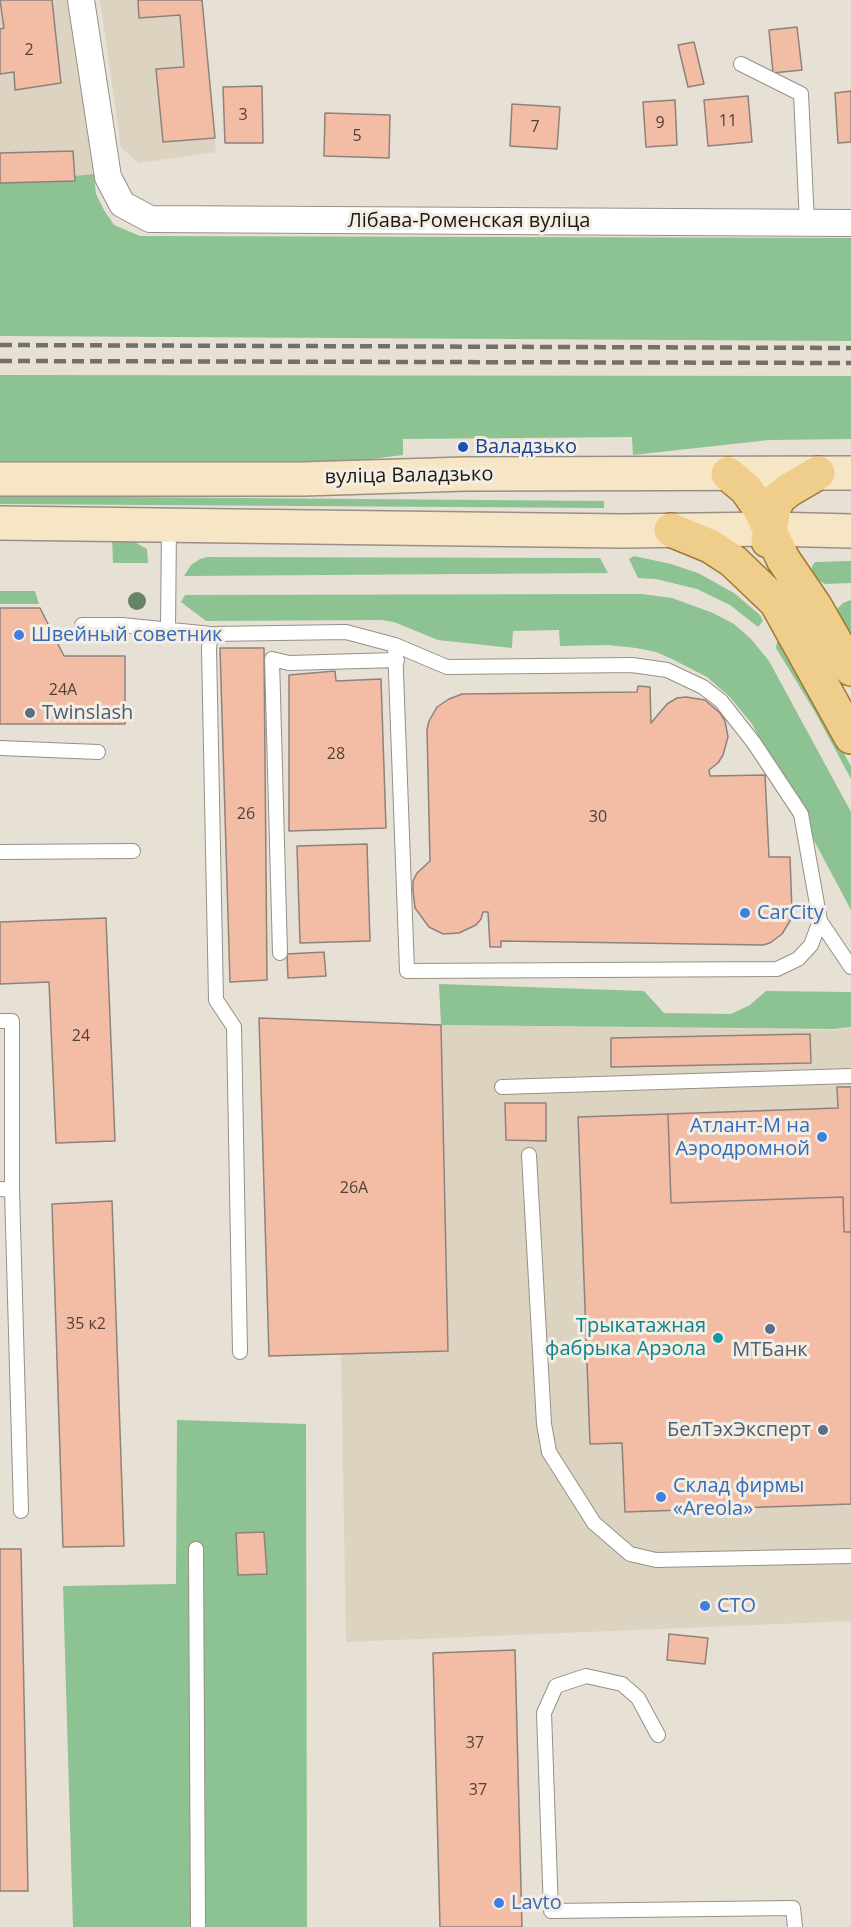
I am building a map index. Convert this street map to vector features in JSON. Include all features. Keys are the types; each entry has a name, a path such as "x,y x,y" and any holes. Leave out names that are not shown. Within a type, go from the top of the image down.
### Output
{"main road":[{"path":"818,473 801,481 779,498 774,508 767,547 768,571 776,602 851,737"},
{"name":"вуліца Валадзько","path":"0,479 303,479 465,474 851,473"},
{"path":"728,474 746,489 760,509 783,559 815,606 851,669"},
{"path":"0,523 851,531"},
{"path":"670,530 710,546 733,561 776,602"}],"street":[{"name":"Лібава-Роменская вуліца","path":"81,0 108,177 122,204 150,219 851,223"}],"lane":[{"path":"741,64 801,94 807,223"},
{"path":"168,630 169,526"},
{"path":"82,625 122,625 211,634 346,632 395,645 447,667 632,665 667,670 703,687 721,701 754,743 801,814 820,921 851,967"},
{"path":"211,634 209,648 216,1000 234,1027 240,1352"},
{"path":"395,645 406,971 777,969 798,959 811,945 820,921"},
{"path":"280,953 272,659 290,663 397,660"},
{"path":"0,748 98,752"},
{"path":"0,852 133,851"},
{"path":"0,1021 12,1021 6,1190 21,1511"},
{"path":"502,1087 851,1076"},
{"path":"529,1155 544,1424 549,1452 594,1523 630,1554 656,1560 851,1556"},
{"path":"196,1549 198,1927"},
{"path":"658,1735 638,1698 622,1684 586,1676 556,1686 544,1713 551,1911 793,1908 795,1927"}],"shaded area":[{"path":"0,0 70,0 94,174 74,176 75,181 0,183"},
{"path":"100,0 202,0 216,152 139,163 121,148"},
{"path":"259,1018 441,1025 834,1030 851,1028 851,1621 346,1642 341,1354 269,1356"}],"green space":[{"path":"94,174 96,194 114,225 140,236 851,238 851,341 0,336 0,183 74,181 74,176"},
{"path":"0,375 851,376 851,439 769,440 633,455 632,437 403,439 403,455 317,466 0,464"},
{"path":"0,496 604,501 604,508 0,504"},
{"path":"124,536 147,549 148,563 113,563 112,537"},
{"path":"634,556 698,573 734,593 760,615 763,621 758,627 730,605 697,589 656,579 638,578 629,559"},
{"path":"207,557 600,558 608,573 184,576 191,565"},
{"path":"851,561 851,583 825,584 818,580 812,571 815,562"},
{"path":"0,591 35,591 39,604 0,604"},
{"path":"642,594 672,598 713,613 734,624 751,639 769,661 851,812 851,910 752,724 730,697 707,677 672,659 656,652 636,648 608,645 560,646 559,630 513,631 512,648 438,640 394,622 381,620 206,621 181,602 185,595"},
{"path":"851,600 851,638 835,611 843,603"},
{"path":"778,637 851,766 851,779 815,712 776,648"},
{"path":"439,984 644,991 664,1013 731,1014 750,1005 766,991 851,992 851,1027 834,1029 441,1025"},
{"path":"177,1420 306,1424 307,1927 73,1927 63,1586 176,1584"}],"building":[{"path":"0,0 52,0 61,83 15,90 14,72 0,74 0,29 4,28"},
{"path":"138,0 202,0 215,138 163,142 156,69 184,67 180,15 139,18"},
{"path":"797,27 802,70 773,73 769,30"},
{"path":"694,42 704,84 688,87 678,45"},
{"path":"262,86 263,143 225,143 223,87"},
{"path":"851,91 851,142 838,143 835,93"},
{"path":"748,96 752,142 708,146 704,100"},
{"path":"675,100 677,145 646,147 643,102"},
{"path":"512,104 560,107 557,149 510,146"},
{"path":"325,113 390,115 389,158 324,156"},
{"path":"73,151 75,181 0,183 0,153"},
{"path":"0,608 40,608 64,656 125,656 125,724 0,724"},
{"path":"220,648 264,648 267,980 230,982"},
{"path":"335,671 336,681 381,679 386,828 289,831 289,675"},
{"path":"638,686 650,687 651,723 667,704 677,698 705,700 720,713 725,721 728,737 723,755 718,763 709,770 710,776 765,775 769,857 790,857 792,912 790,921 782,934 763,945 501,941 501,947 490,947 488,912 483,912 476,925 459,933 443,934 429,927 415,908 413,881 417,873 430,861 427,730 437,707 462,694 637,692"},
{"path":"367,844 370,941 300,943 297,846"},
{"path":"106,918 115,1141 56,1143 49,982 0,984 0,922"},
{"path":"324,952 326,976 288,978 287,954"},
{"path":"259,1018 441,1025 448,1351 269,1356"},
{"path":"810,1034 811,1063 611,1067 611,1038"},
{"path":"837,1087 851,1087 851,1232 844,1232 843,1197 671,1203 668,1114 838,1108"},
{"path":"505,1103 546,1103 546,1141 506,1140"},
{"name":"Трыкатажная фабрыка Арэола","path":"668,1114 671,1203 843,1197 844,1232 851,1232 851,1504 625,1512 622,1443 590,1444 578,1117"},
{"path":"112,1201 124,1546 63,1547 52,1204"},
{"path":"264,1532 267,1574 238,1575 236,1533"},
{"path":"0,1549 21,1549 28,1891 0,1891"},
{"path":"669,1634 708,1638 705,1664 667,1660"},
{"path":"515,1650 522,1927 440,1927 433,1653"}],"railway":[{"path":"0,345 851,348"},
{"path":"0,361 851,363"}],"place":[{"name":"Валадзько","path":"463,447"},
{"name":"Швейный советник","path":"19,635"},
{"name":"Twinslash","path":"30,713"},
{"name":"CarCity","path":"745,913"},
{"name":"Атлант-М на Аэродромной","path":"822,1137"},
{"name":"МТБанк","path":"770,1329"},
{"name":"Трыкатажная фабрыка Арэола","path":"718,1338"},
{"name":"БелТэхЭксперт","path":"823,1430"},
{"name":"Склад фирмы «Areola»","path":"661,1497"},
{"name":"СТО","path":"705,1606"},
{"name":"Lavto","path":"499,1903"}]}
